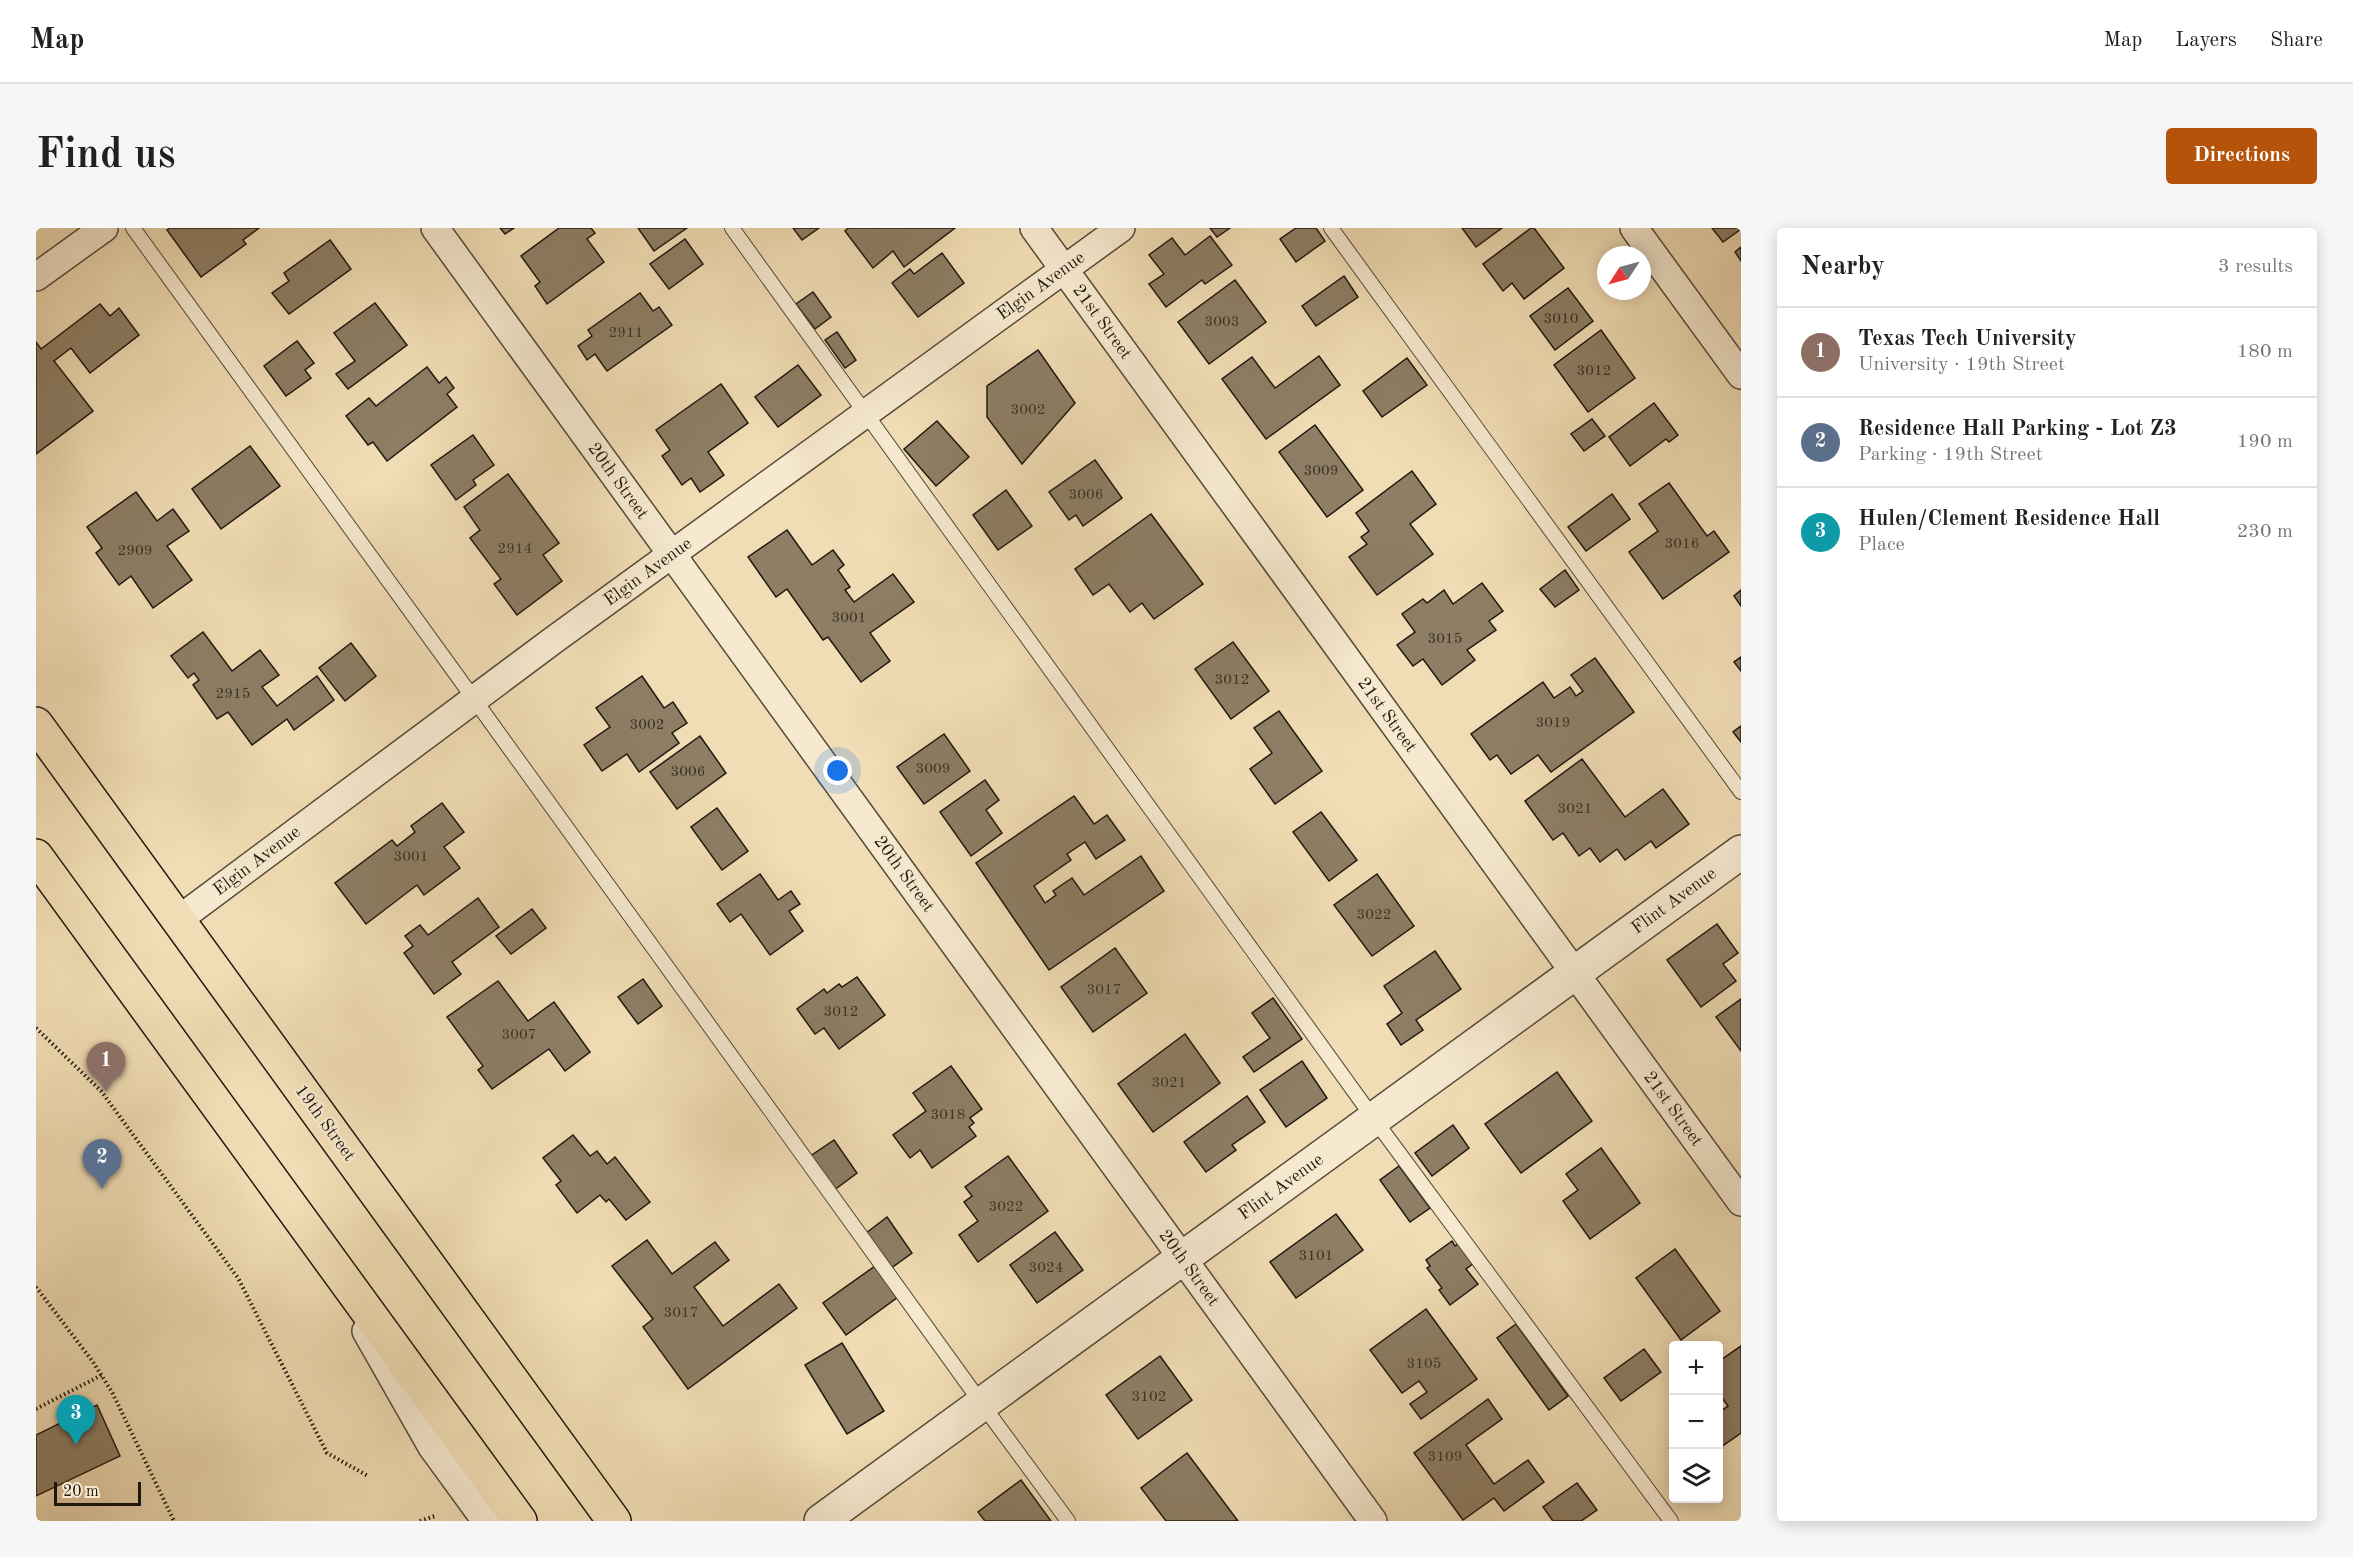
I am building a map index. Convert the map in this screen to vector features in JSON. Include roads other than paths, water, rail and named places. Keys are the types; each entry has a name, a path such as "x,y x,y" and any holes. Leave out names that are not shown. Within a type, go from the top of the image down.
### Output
{"main road":[{"name":"19th Street","path":"36,724 614,1521"},
{"path":"36,856 520,1521"}],"street":[{"path":"36,277 105,228"},
{"name":"20th Street","path":"435,228 1373,1521"},
{"name":"21st Street","path":"1034,228 1741,1202"},
{"name":"Elgin Avenue","path":"178,920 474,699 1120,228"},
{"path":"1634,228 1741,375"},
{"name":"Flint Avenue","path":"821,1521 1741,852"},
{"path":"305,1226 432,1447 486,1521"}],"lane":[{"path":"133,228 1068,1521"},
{"path":"732,228 1374,1119 1671,1521"},
{"path":"1331,228 1741,792"}],"place":[{"name":"Texas Tech University","path":"106,1092"},
{"name":"Residence Hall Parking - Lot Z3","path":"102,1189"},
{"name":"Hulen/Clement Residence Hall","path":"76,1445"}]}
